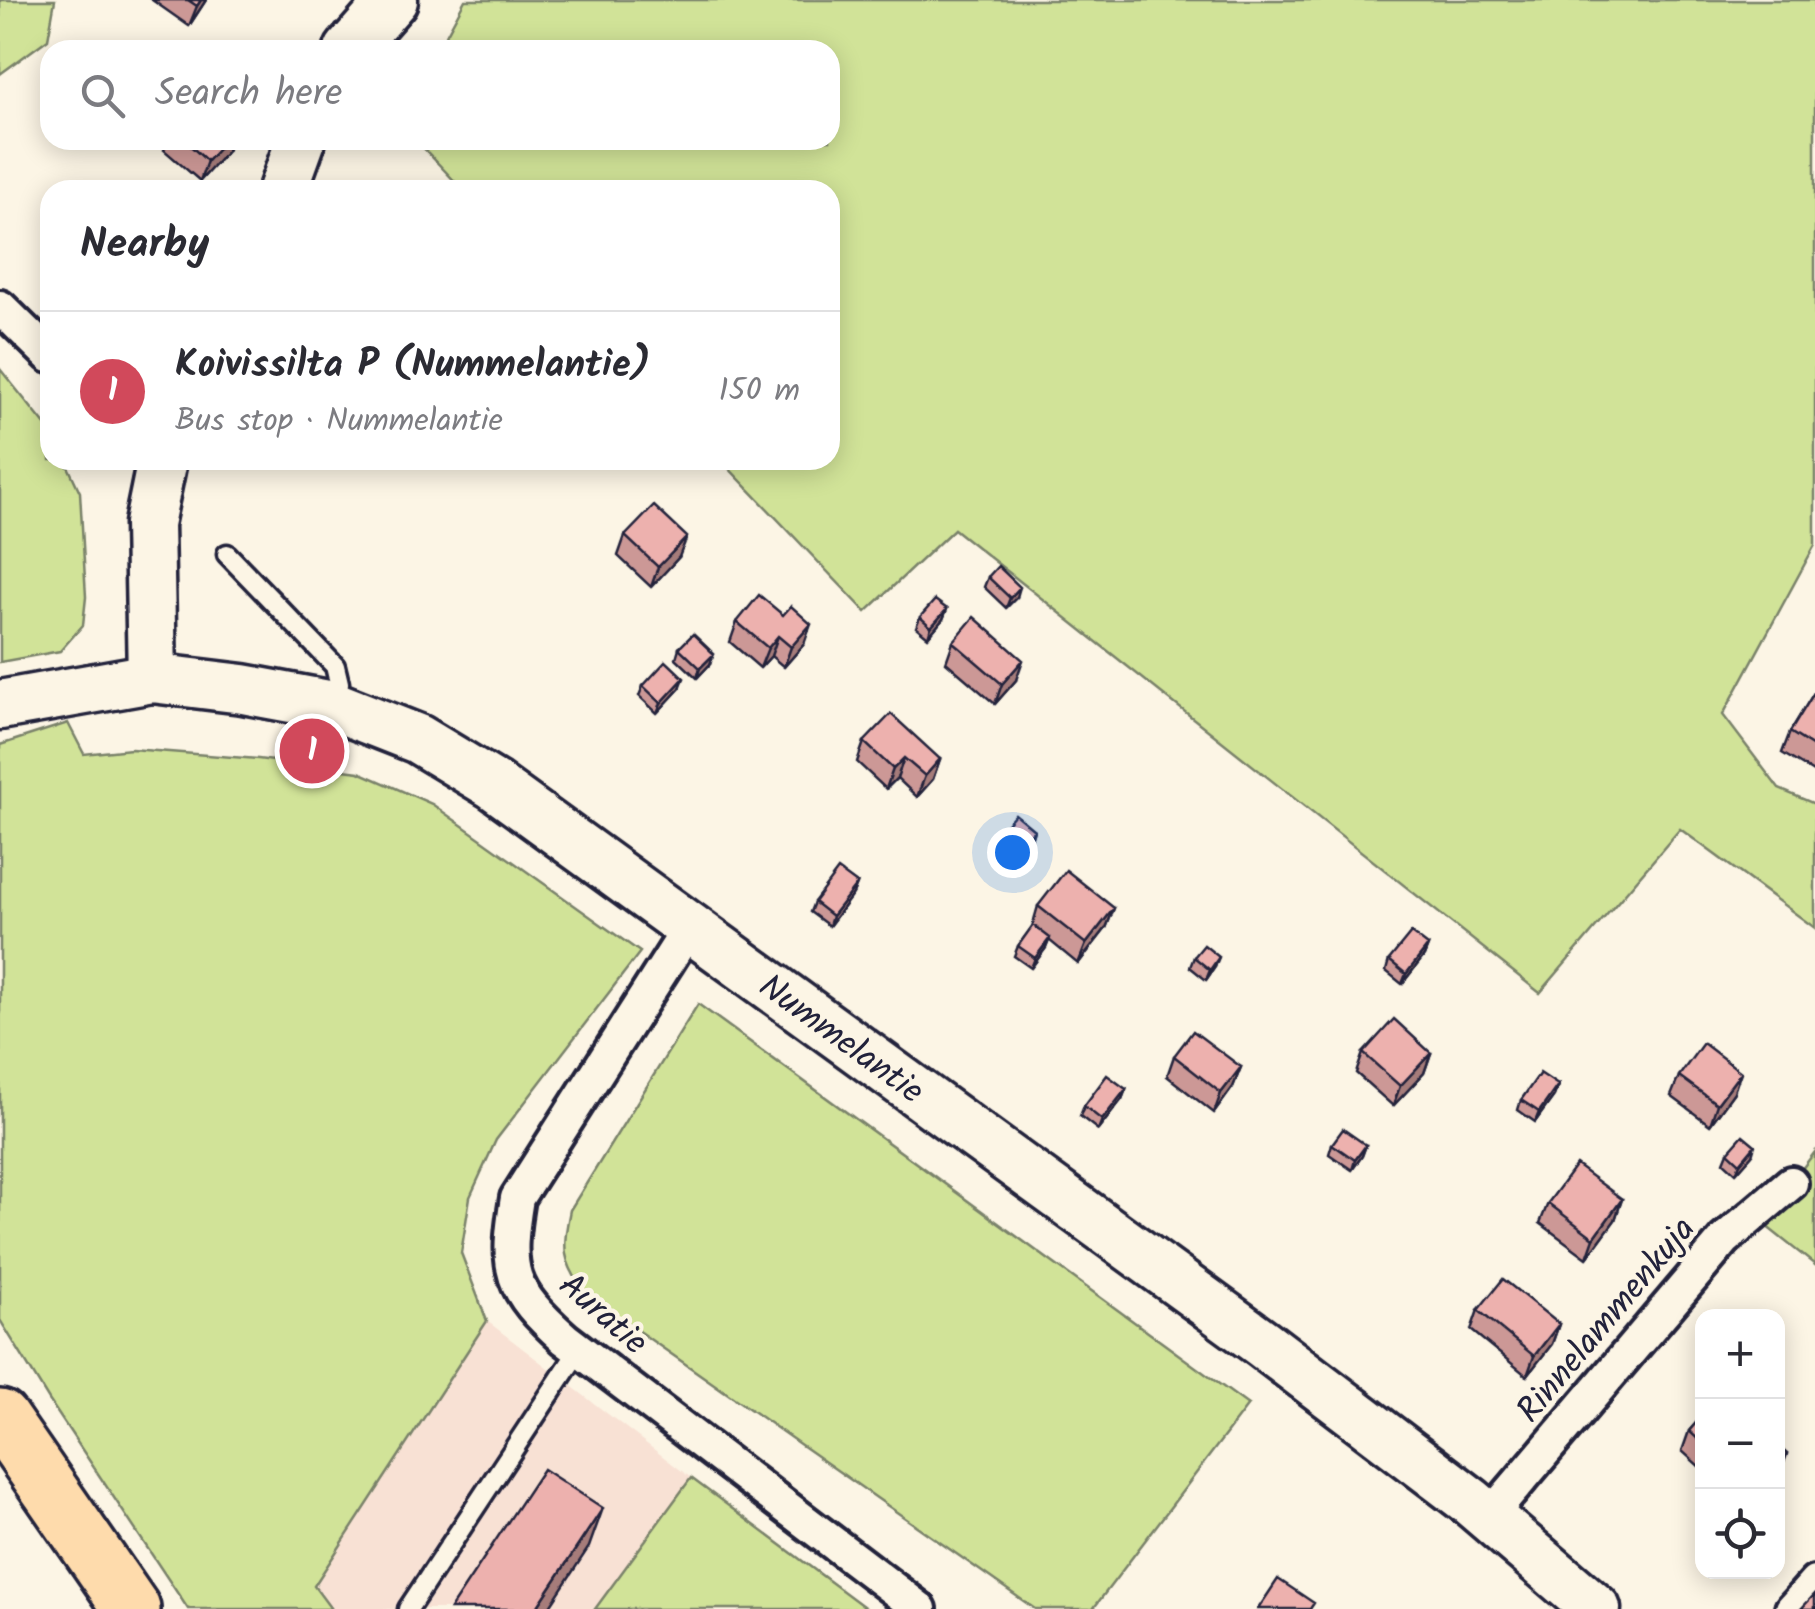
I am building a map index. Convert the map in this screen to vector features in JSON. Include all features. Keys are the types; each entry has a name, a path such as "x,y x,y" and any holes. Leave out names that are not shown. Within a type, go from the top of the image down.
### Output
{"highway":[{"path":"0,1418 132,1609"}],"street":[{"path":"358,40 393,0"},
{"path":"287,180 297,150"},
{"path":"0,307 40,346"},
{"path":"152,678 149,524 160,470"},
{"name":"Nummelantie","path":"0,706 152,678 334,706 418,739 494,785 1262,1343 1489,1517 1596,1609"},
{"name":"Auratie","path":"689,928 517,1198 509,1247 518,1286 532,1310 579,1350 920,1609"},
{"name":"Rinnelammenkuja","path":"1489,1517 1724,1239 1791,1183"},
{"path":"1792,1609 1815,1583"}],"lane":[{"path":"227,554 335,666 339,684 334,706"},
{"path":"408,1609 579,1350"}],"shaded area":[{"path":"487,1321 691,1478 595,1609 331,1609 314,1587"}],"green space":[{"path":"0,0 55,0 48,39 40,40 40,45 0,74"},
{"path":"465,0 1815,0 1815,545 1723,715 1779,789 1815,804 1815,928 1680,829 1540,993 954,529 866,612 731,470 840,470 840,180 454,180 425,150 840,150 840,40 443,40"},
{"path":"0,369 40,419 40,470 70,470 80,492 86,597 83,625 60,651 0,662"},
{"path":"68,723 84,754 131,749 359,772 432,804 640,952 496,1140 470,1197 461,1253 487,1321 314,1586 331,1609 188,1609 0,1320 0,745"},
{"path":"698,1004 1248,1405 1093,1609 1035,1609 587,1295 579,1283 566,1255 570,1210"},
{"path":"1815,1152 1815,1265 1761,1222"},
{"path":"691,1478 867,1609 595,1609"}],"building":[{"path":"195,150 217,150 207,161"},
{"path":"654,506 687,537 658,567 625,536"},
{"path":"998,566 1020,587 1010,598 988,577"},
{"path":"759,595 783,615 791,606 811,624 791,647 778,636 768,648 737,622"},
{"path":"935,600 947,609 931,627 920,617"},
{"path":"974,617 1023,660 1002,684 953,642"},
{"path":"693,634 714,654 700,668 679,648"},
{"path":"666,661 684,678 661,703 643,686"},
{"path":"1815,691 1815,748 1790,732"},
{"path":"891,714 940,759 925,776 904,758 893,769 864,742"},
{"path":"1015,814 1034,830 1013,855 993,839"},
{"path":"838,870 857,884 832,916 814,902"},
{"path":"1066,870 1114,908 1086,944 1038,906"},
{"path":"1033,925 1050,938 1035,958 1018,946"},
{"path":"1411,933 1428,946 1406,974 1389,960"},
{"path":"1204,945 1219,957 1210,970 1194,957"},
{"path":"1394,1019 1431,1053 1400,1086 1363,1053"},
{"path":"1193,1031 1241,1067 1221,1093 1174,1056"},
{"path":"1703,1043 1741,1072 1717,1104 1679,1076"},
{"path":"1540,1073 1558,1085 1539,1112 1521,1100"},
{"path":"1107,1075 1126,1089 1102,1120 1084,1106"},
{"path":"1343,1129 1366,1145 1355,1160 1332,1144"},
{"path":"1743,1135 1755,1145 1740,1163 1728,1152"},
{"path":"1576,1165 1622,1199 1594,1238 1548,1203"},
{"path":"1503,1279 1559,1324 1534,1356 1478,1310"},
{"path":"543,1469 603,1508 536,1609 450,1609"},
{"path":"1278,1579 1314,1603 1310,1609 1258,1609"},
{"path":"1815,1594 1815,1609 1801,1609"}],"place":[{"name":"Koivissilta P (Nummelantie)","path":"312,751"}]}
